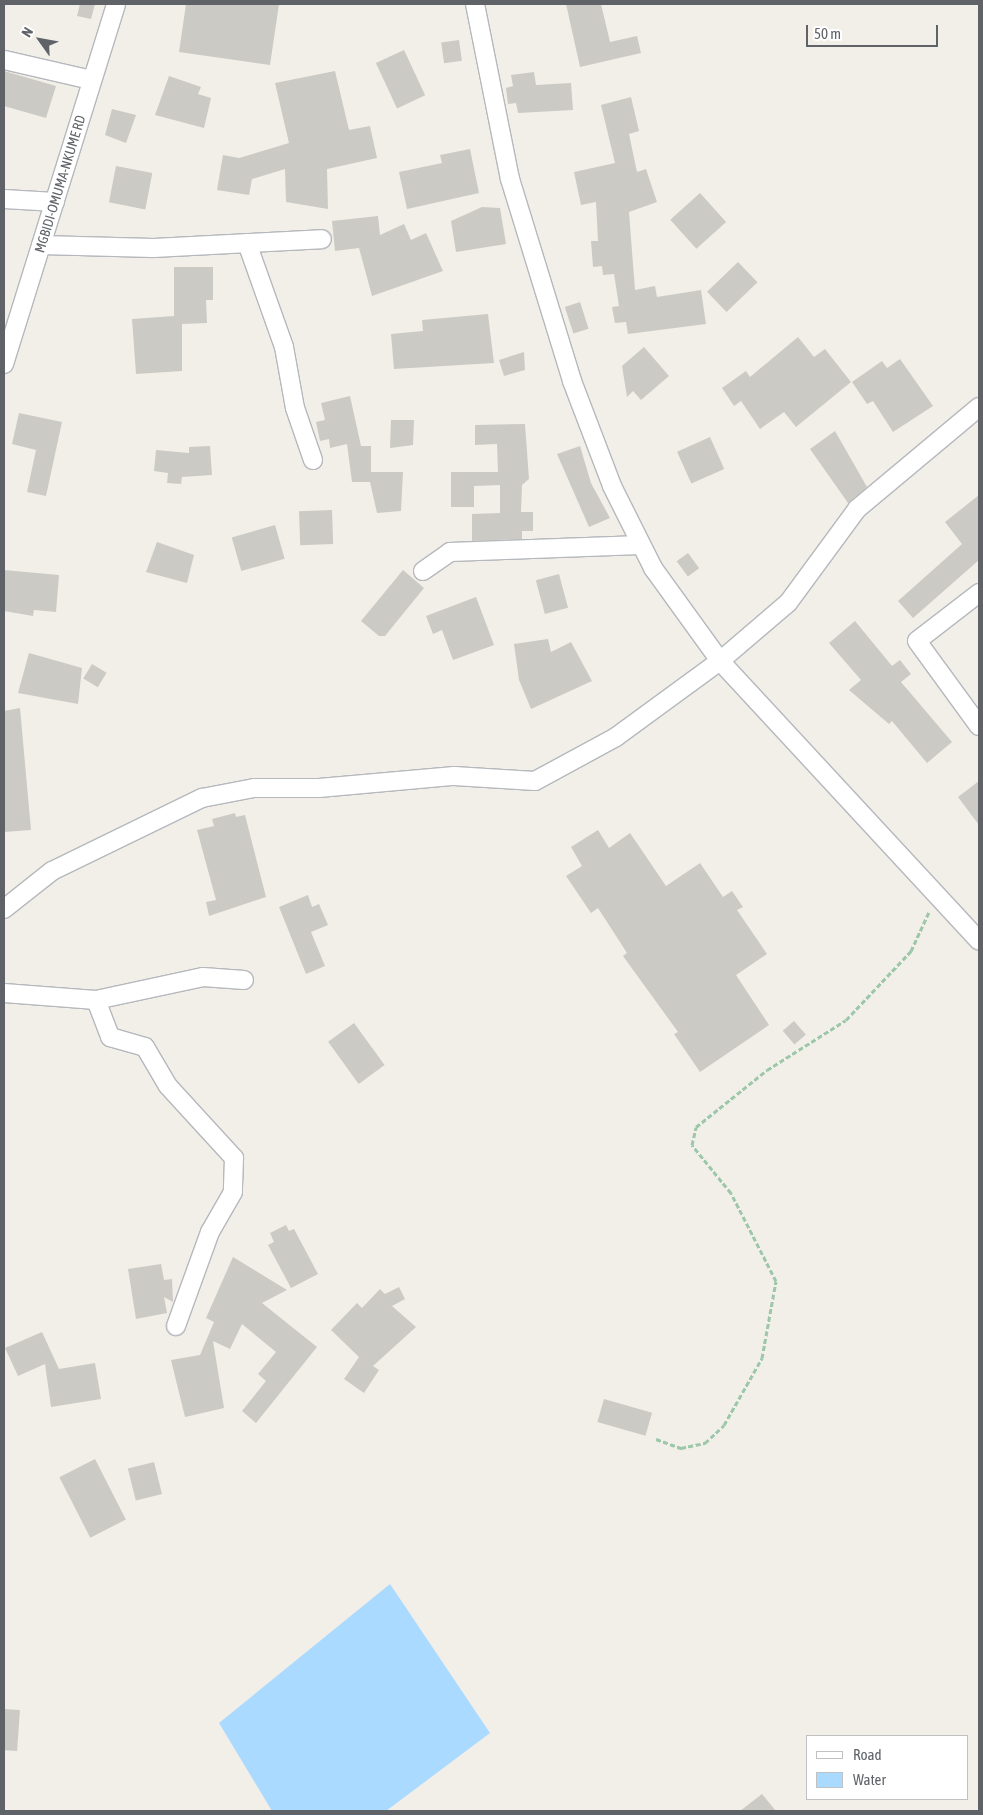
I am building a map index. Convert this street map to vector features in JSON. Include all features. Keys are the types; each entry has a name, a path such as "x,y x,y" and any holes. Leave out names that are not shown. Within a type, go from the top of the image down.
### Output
{"street":[{"name":"MGBIDI-OMUMA-NKUME RD","path":"4,364 116,4"},
{"path":"475,4 510,179 572,381 641,545 683,613 720,661 979,941"},
{"path":"4,60 91,80"},
{"path":"4,199 55,202"},
{"path":"41,245 153,248 322,238"},
{"path":"247,243 278,329 295,408 313,460"},
{"path":"4,910 52,871 202,798 254,788 319,788 454,776 534,781 616,737 720,661 788,604 857,509 979,407"},
{"path":"423,571 450,552 641,545"},
{"path":"979,593 917,641 979,726"},
{"path":"4,993 96,1000 202,977 244,980"},
{"path":"96,1000 110,1037 145,1047 168,1086 234,1158 233,1192 210,1232 176,1326"}],"path":[{"path":"656,1438 681,1448 705,1443 724,1425 762,1358 776,1281 731,1194 692,1145 696,1127 767,1070 846,1020 911,951 937,896"}],"water":[{"path":"390,1584 490,1733 386,1811 272,1811 219,1723"}],"building":[{"path":"80,4 95,4 91,19 77,16"},
{"path":"186,4 279,4 270,65 179,52"},
{"path":"566,4 601,4 610,42 637,36 641,53 580,67"},
{"path":"459,40 462,61 444,63 441,43"},
{"path":"404,50 425,95 397,108 376,63"},
{"path":"4,71 56,86 46,118 4,106"},
{"path":"335,71 349,130 370,126 377,158 327,169 328,209 286,202 285,169 252,179 249,195 217,190 223,155 239,158 289,143 275,83"},
{"path":"534,72 536,85 571,83 573,110 518,113 516,103 508,104 506,88 513,86 511,75"},
{"path":"169,76 201,87 198,94 211,98 204,128 155,115"},
{"path":"631,97 639,131 629,134 637,172 646,169 657,202 629,212 635,290 655,286 657,297 701,290 706,324 628,334 626,322 615,323 612,307 619,306 614,274 603,275 602,266 593,267 591,241 598,241 596,202 581,205 574,172 615,163 601,105"},
{"path":"112,109 136,115 126,143 105,135"},
{"path":"470,149 479,193 407,209 399,172 442,163 440,155"},
{"path":"116,166 152,173 145,209 109,202"},
{"path":"700,193 726,222 696,249 670,220"},
{"path":"482,207 500,208 506,244 456,252 451,221"},
{"path":"378,216 380,235 404,224 411,240 426,233 443,271 372,296 359,248 335,251 332,221"},
{"path":"738,262 757,282 727,312 707,292"},
{"path":"174,267 213,267 213,300 206,300 207,323 182,324 182,371 136,374 132,319 174,316"},
{"path":"580,302 589,329 573,334 565,307"},
{"path":"488,314 494,363 394,369 391,334 423,331 422,320"},
{"path":"798,337 814,357 825,349 851,382 796,427 784,412 760,429 741,401 734,406 722,388 746,371 750,377"},
{"path":"644,347 669,376 641,400 633,391 627,397 622,366"},
{"path":"524,352 525,370 504,376 499,360"},
{"path":"900,359 933,406 893,432 873,401 867,404 852,382 882,361 887,368"},
{"path":"350,396 361,446 371,446 371,472 403,472 401,511 377,513 370,482 352,482 347,444 330,448 329,439 320,441 316,422 325,420 321,403"},
{"path":"19,413 62,422 46,496 27,492 36,450 12,444"},
{"path":"391,420 414,420 413,445 390,448"},
{"path":"525,424 529,479 522,485 521,512 533,512 533,531 522,531 522,539 472,541 472,514 500,513 500,485 474,486 474,507 451,507 451,472 498,472 497,444 475,445 475,425"},
{"path":"835,431 867,487 848,503 810,449"},
{"path":"710,437 724,469 691,484 677,452"},
{"path":"210,446 212,475 182,477 181,484 167,483 168,473 154,471 156,450 189,453 189,447"},
{"path":"580,446 591,483 610,518 589,527 557,454"},
{"path":"979,495 979,560 913,618 898,601 962,544 945,522"},
{"path":"332,510 333,544 300,545 299,511"},
{"path":"275,525 285,559 241,571 232,537"},
{"path":"157,542 194,555 187,583 146,572"},
{"path":"688,553 699,568 688,577 677,561"},
{"path":"4,570 59,575 56,612 34,610 33,616 4,611"},
{"path":"403,570 424,588 385,636 379,636 361,621"},
{"path":"559,574 568,608 545,614 536,580"},
{"path":"476,597 494,645 453,660 442,630 433,634 426,616"},
{"path":"855,621 892,666 900,660 911,674 901,682 952,742 927,763 892,721 889,724 849,690 861,680 829,643"},
{"path":"548,639 551,652 571,642 592,681 531,709 519,680 514,644"},
{"path":"29,653 82,668 78,704 18,693"},
{"path":"92,664 107,673 98,687 83,679"},
{"path":"20,708 31,830 4,832 4,711"},
{"path":"979,781 979,825 958,797"},
{"path":"235,813 236,817 245,815 266,897 209,916 206,902 216,900 197,830 214,826 212,819"},
{"path":"598,830 609,848 630,833 666,886 700,863 723,897 732,891 743,907 737,910 767,954 736,975 769,1025 700,1072 674,1034 678,1032 623,956 627,953 598,908 591,913 566,876 582,866 571,847"},
{"path":"308,895 312,907 319,904 328,925 311,932 325,966 306,974 279,907"},
{"path":"794,1021 806,1035 794,1044 783,1031"},
{"path":"354,1023 385,1065 359,1084 328,1042"},
{"path":"286,1225 289,1231 294,1229 318,1274 291,1288 268,1245 274,1242 270,1233"},
{"path":"233,1257 287,1290 262,1303 317,1347 256,1423 242,1411 266,1381 258,1374 276,1352 242,1324 230,1349 213,1341 224,1408 185,1417 171,1360 200,1355 214,1322 206,1318"},
{"path":"161,1264 164,1280 172,1279 173,1302 164,1297 167,1313 136,1319 128,1269"},
{"path":"399,1287 405,1299 392,1306 416,1327 373,1366 379,1370 364,1393 344,1379 359,1357 331,1330 357,1303 362,1308 380,1289 385,1294"},
{"path":"42,1332 59,1369 95,1363 101,1399 51,1407 45,1364 18,1376 5,1348"},
{"path":"604,1399 652,1413 645,1436 597,1422"},
{"path":"95,1459 126,1520 90,1538 59,1477"},
{"path":"154,1462 162,1494 136,1501 128,1469"},
{"path":"4,1709 20,1710 17,1751 4,1750"},
{"path":"762,1794 776,1811 740,1811"}]}
